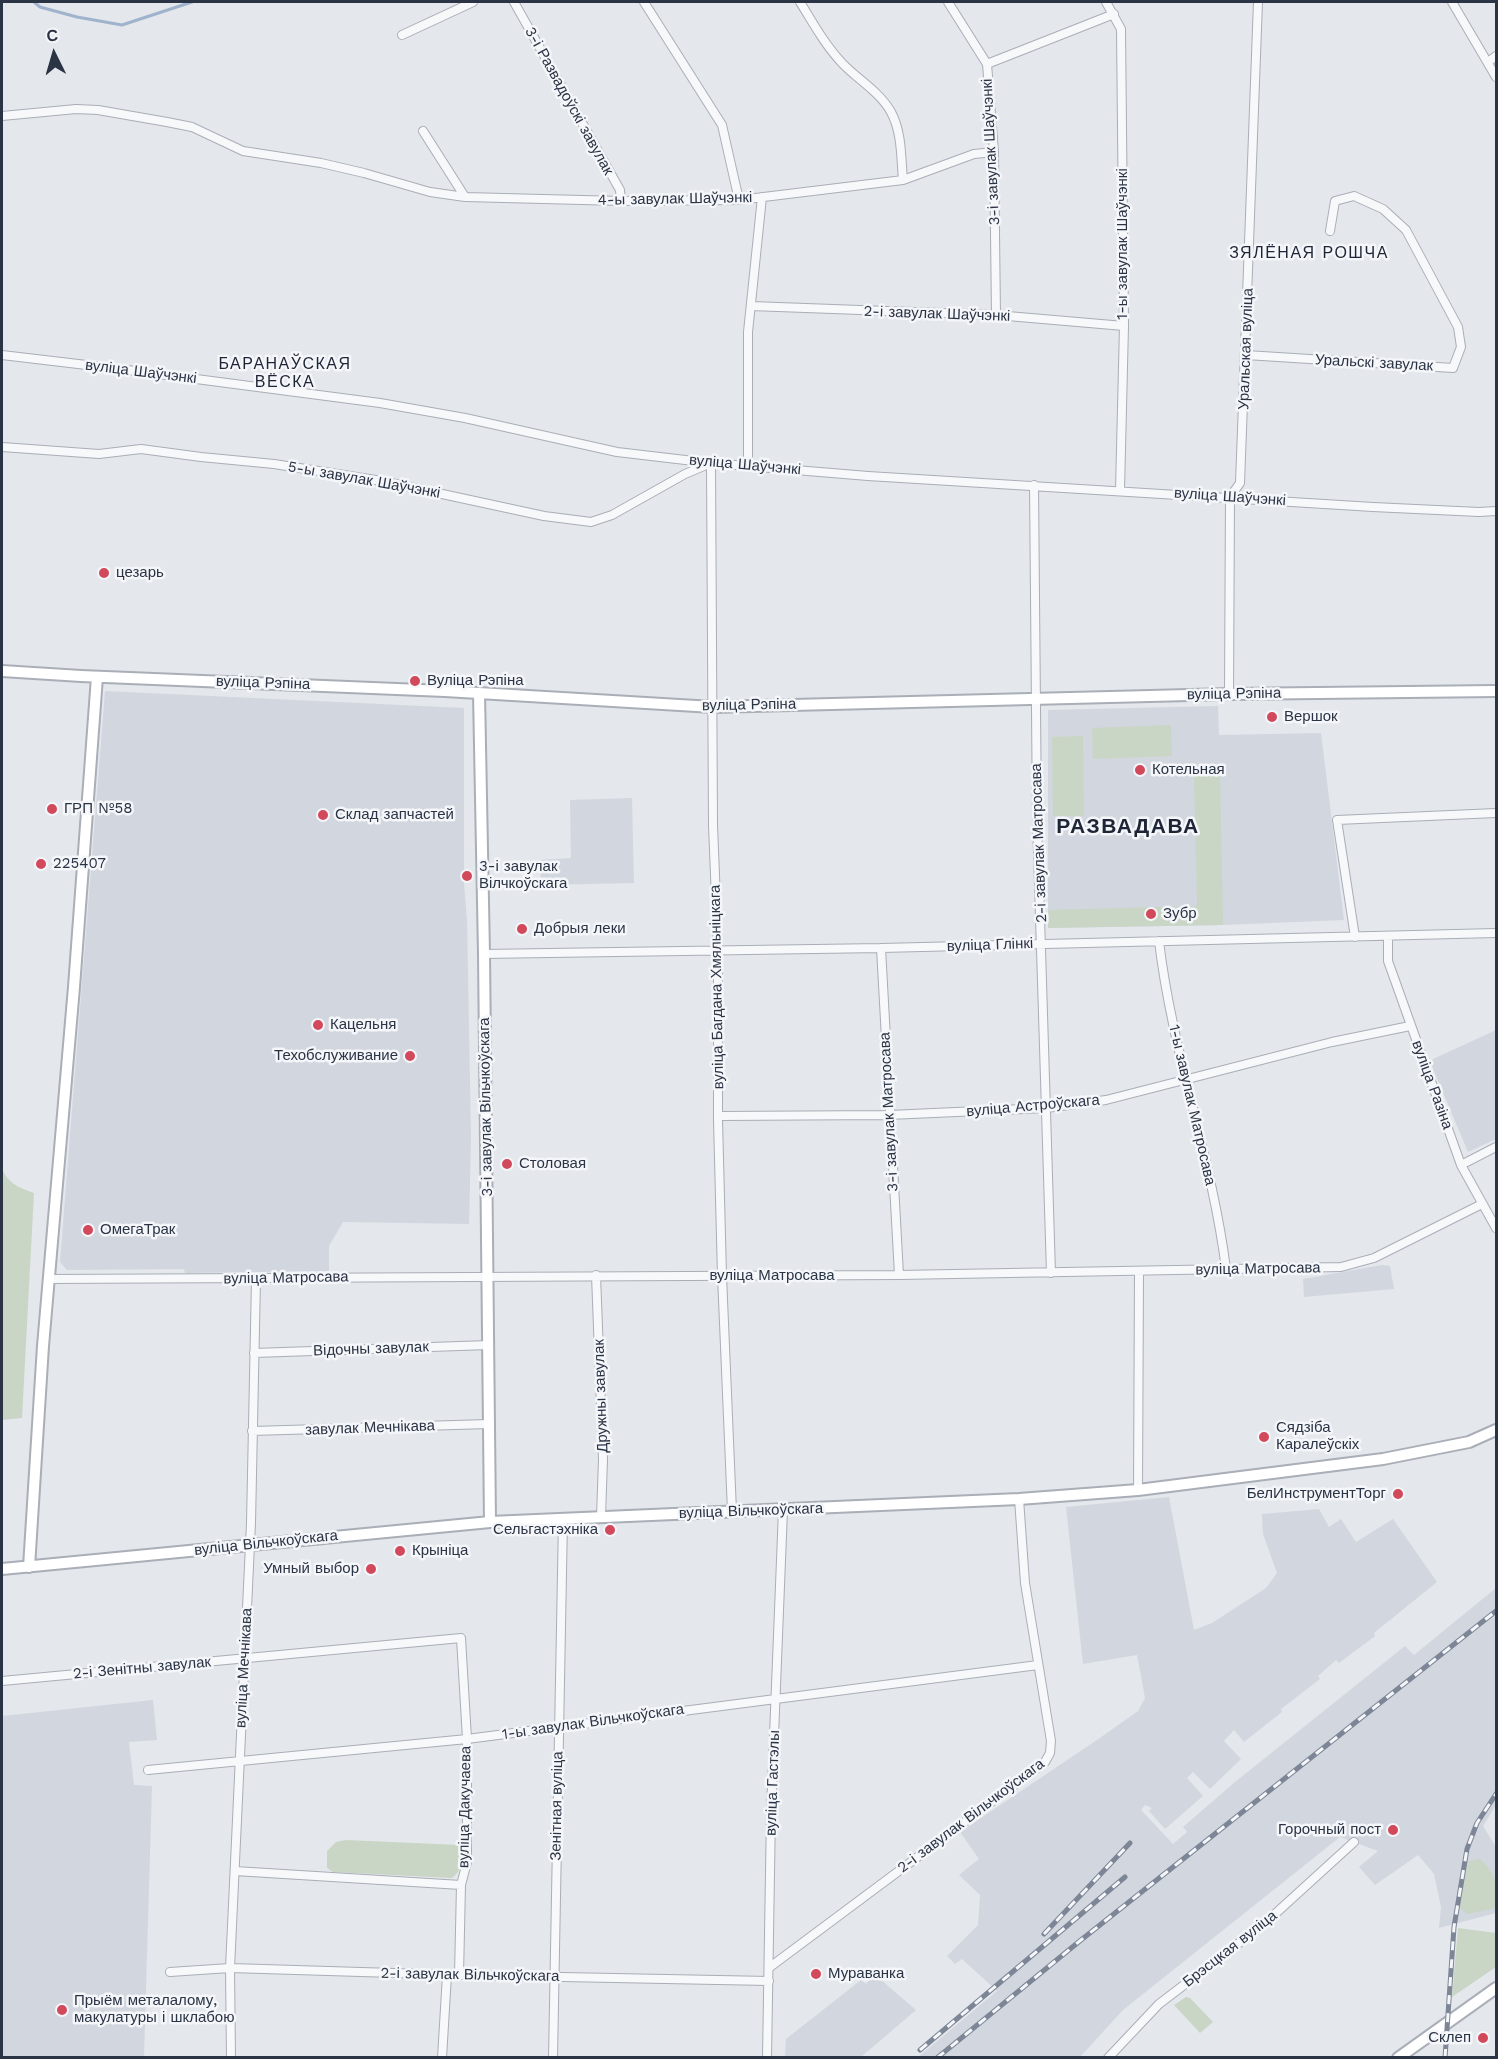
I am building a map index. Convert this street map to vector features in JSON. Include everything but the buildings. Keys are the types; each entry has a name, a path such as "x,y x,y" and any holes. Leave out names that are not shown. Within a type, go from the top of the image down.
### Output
{"street":[{"path":"402,35 473,2"},
{"name":"3-і Развадоўскі завулак","path":"514,2 620,190 621,201"},
{"path":"644,2 722,125 739,200"},
{"path":"800,2 822,39 842,63 876,94 890,111 898,130 903,180"},
{"name":"3-і завулак Шаўчэнкі","path":"948,2 987,64 994,152 996,315"},
{"name":"1-ы завулак Шаўчэнкі","path":"1106,2 1121,29 1124,326 1120,490"},
{"name":"Уральская вуліца","path":"1229,694 1230,497 1240,483 1260,6 1258,2"},
{"path":"1452,2 1497,77"},
{"path":"987,64 1114,14"},
{"path":"1488,62 1497,56"},
{"name":"4-ы завулак Шаўчэнкі","path":"2,116 76,109 98,110 192,127 243,151 321,164 364,173 430,192 465,197 621,201 739,200 903,180 974,154 994,152"},
{"path":"423,131 465,197"},
{"name":"Уральскі завулак","path":"1245,355 1453,368 1461,347 1458,327 1406,230 1383,209 1354,196 1335,201 1330,231"},
{"path":"748,466 748,332 762,197"},
{"name":"2-і завулак Шаўчэнкі","path":"751,306 996,315 1124,326"},
{"name":"вуліца Шаўчэнкі","path":"2,355 380,403 465,418 617,452 711,463 868,476 1373,507 1497,511"},
{"name":"5-ы завулак Шаўчэнкі","path":"2,447 99,454 141,449 201,458 274,464 382,481 544,516 591,522 612,515 685,474 711,463"},
{"name":"вуліца Багдана Хмяльніцкага","path":"711,463 713,825 718,950 718,1116 732,1512"},
{"name":"2-і завулак Матросава","path":"1034,485 1037,820 1051,1273"},
{"name":"вуліца Рэпіна","path":"2,671 479,693 713,707 1229,694 1497,691"},
{"path":"29,1567 48,1279 74,987 97,677"},
{"name":"3-і завулак Вільчкоўскага","path":"479,693 490,1522"},
{"path":"1354,937 1336,820 1497,813"},
{"name":"вуліца Глінкі","path":"484,954 881,948 1497,933"},
{"name":"вуліца Разіна","path":"1388,936 1388,961 1461,1165 1497,1228"},
{"name":"1-ы завулак Матросава","path":"1159,941 1162,969 1221,1232 1226,1269"},
{"name":"3-і завулак Матросава","path":"881,948 899,1275"},
{"name":"вуліца Астроўскага","path":"718,1116 889,1115 1046,1108 1106,1100 1332,1042 1410,1026"},
{"path":"1461,1165 1497,1147"},
{"name":"вуліца Матросава","path":"48,1279 899,1275 1341,1267 1365,1262 1482,1204"},
{"path":"1138,1490 1139,1271"},
{"name":"Дружны завулак","path":"596,1275 603,1459 601,1517"},
{"name":"вуліца Мечнікава","path":"231,2058 230,1968 250,1545 256,1279"},
{"name":"Відочны завулак","path":"254,1353 489,1345"},
{"name":"завулак Мечнікава","path":"252,1431 489,1424"},
{"name":"вуліца Вільчкоўскага","path":"2,1569 490,1522 1019,1499 1138,1490 1383,1459 1469,1442 1497,1431"},
{"name":"2-і завулак Вільчкоўскага","path":"770,1967 1045,1762 1050,1753 1051,1741 1025,1583 1019,1499"},
{"name":"вуліца Гастэлы","path":"766,2058 770,1967 771,1811 783,1510"},
{"name":"Зенітная вуліца","path":"553,2058 563,1519"},
{"name":"2-і Зенітны завулак","path":"2,1681 461,1638"},
{"name":"вуліца Дакучаева","path":"459,1975 461,1885 467,1862 466,1739 461,1638"},
{"name":"1-ы завулак Вільчкоўскага","path":"148,1770 466,1739 1038,1665"},
{"name":"Брэсцкая вуліца","path":"1108,2058 1159,2004 1264,1924 1354,1842"},
{"path":"235,1870 461,1885"},
{"name":"2-і завулак Вільчкоўскага","path":"170,1972 230,1968 769,1981"},
{"path":"442,2058 447,1975"},
{"path":"1398,2058 1497,1988"}],"shaded area":[{"path":"105,691 464,708 464,883 467,921 471,1139 469,1224 343,1222 329,1246 329,1271 185,1273 184,1269 67,1270 60,1262"},
{"path":"1218,706 1219,735 1321,733 1344,920 1048,928 1048,710"},
{"path":"632,798 634,883 541,885 540,860 571,858 570,800"},
{"path":"1496,1030 1496,1139 1468,1152 1431,1060"},
{"path":"1382,1265 1390,1266 1394,1289 1304,1297 1303,1279"},
{"path":"1169,1497 1194,1630 1212,1623 1266,1588 1277,1573 1263,1534 1262,1514 1319,1509 1329,1527 1341,1519 1356,1542 1393,1519 1437,1582 1374,1633 1375,1636 1339,1663 1336,1660 1318,1676 1320,1679 1244,1742 1234,1730 1224,1741 1241,1759 1210,1789 1193,1772 1187,1778 1203,1796 1165,1829 1149,1811 1152,1808 1145,1805 1141,1810 1173,1844 1187,1832 1183,1827 1235,1782 1405,1646 1414,1655 1496,1588 1496,1805 1483,1826 1496,1847 1496,1913 1439,1928 1441,1907 1434,1874 1418,1855 1375,1885 1359,1867 1378,1851 1340,1837 1123,2010 1080,2057 917,2058 997,1991 962,1959 955,1964 947,1956 978,1925 980,1895 959,1875 979,1859 960,1832 1138,1711 1145,1698 1137,1655 1083,1664 1066,1507"},
{"path":"153,1700 157,1740 129,1742 134,1785 152,1786 144,2057 2,2057 2,1716"},
{"path":"874,1974 916,2010 861,2057 785,2057 786,2039 861,1980 866,1984"}],"green space":[{"path":"1171,725 1172,756 1093,759 1092,728"},
{"path":"1083,736 1084,816 1053,816 1052,737"},
{"path":"1220,774 1223,925 1048,928 1048,910 1197,906 1194,775"},
{"path":"2,1169 7,1178 15,1184 34,1193 22,1418 2,1420"},
{"path":"346,1840 460,1845 462,1863 452,1878 333,1872 327,1868 327,1851 336,1842"},
{"path":"1480,1859 1495,1880 1496,1908 1467,1914 1460,1908 1465,1874 1469,1861"},
{"path":"1458,1928 1496,1933 1496,1967 1452,1997"},
{"path":"1186,1997 1190,1998 1213,2022 1200,2033 1174,2005"}],"waterway":[{"path":"34,2 40,7 77,17 122,25 192,2"}],"railway":[{"path":"937,2058 1081,1940 1496,1611"},
{"path":"1445,2058 1454,1927 1467,1849 1477,1823 1496,1794"},
{"path":"1044,1934 1130,1843"},
{"path":"920,2050 1125,1877"}],"place":[{"name":"цезарь","path":"104,573"},
{"name":"Вуліца Рэпіна","path":"415,681"},
{"name":"Вершок","path":"1272,717"},
{"name":"Котельная","path":"1140,770"},
{"name":"ГРП №58","path":"52,809"},
{"name":"Склад запчастей","path":"323,815"},
{"name":"225407","path":"41,864"},
{"name":"3-і завулак Вілчкоўскага","path":"467,876"},
{"name":"Зубр","path":"1151,914"},
{"name":"Добрыя леки","path":"522,929"},
{"name":"Кацельня","path":"318,1025"},
{"name":"Техобслуживание","path":"410,1056"},
{"name":"Столовая","path":"507,1164"},
{"name":"ОмегаТрак","path":"88,1230"},
{"name":"Сядзіба Каралеўскіх","path":"1264,1437"},
{"name":"БелИнструментТорг","path":"1398,1494"},
{"name":"Сельгастэхніка","path":"610,1530"},
{"name":"Крыніца","path":"400,1551"},
{"name":"Умный выбор","path":"371,1569"},
{"name":"Горочный пост","path":"1393,1830"},
{"name":"Мураванка","path":"816,1974"},
{"name":"Прыём металалому, макулатуры і шклабою","path":"62,2010"},
{"name":"Склеп","path":"1483,2038"}],"district":[{"name":"ЗЯЛЁНАЯ РОШЧА","path":"1309,253"},
{"name":"БАРАНАЎСКАЯ ВЁСКА","path":"285,373"},
{"name":"РАЗВАДАВА","path":"1128,827"}]}
